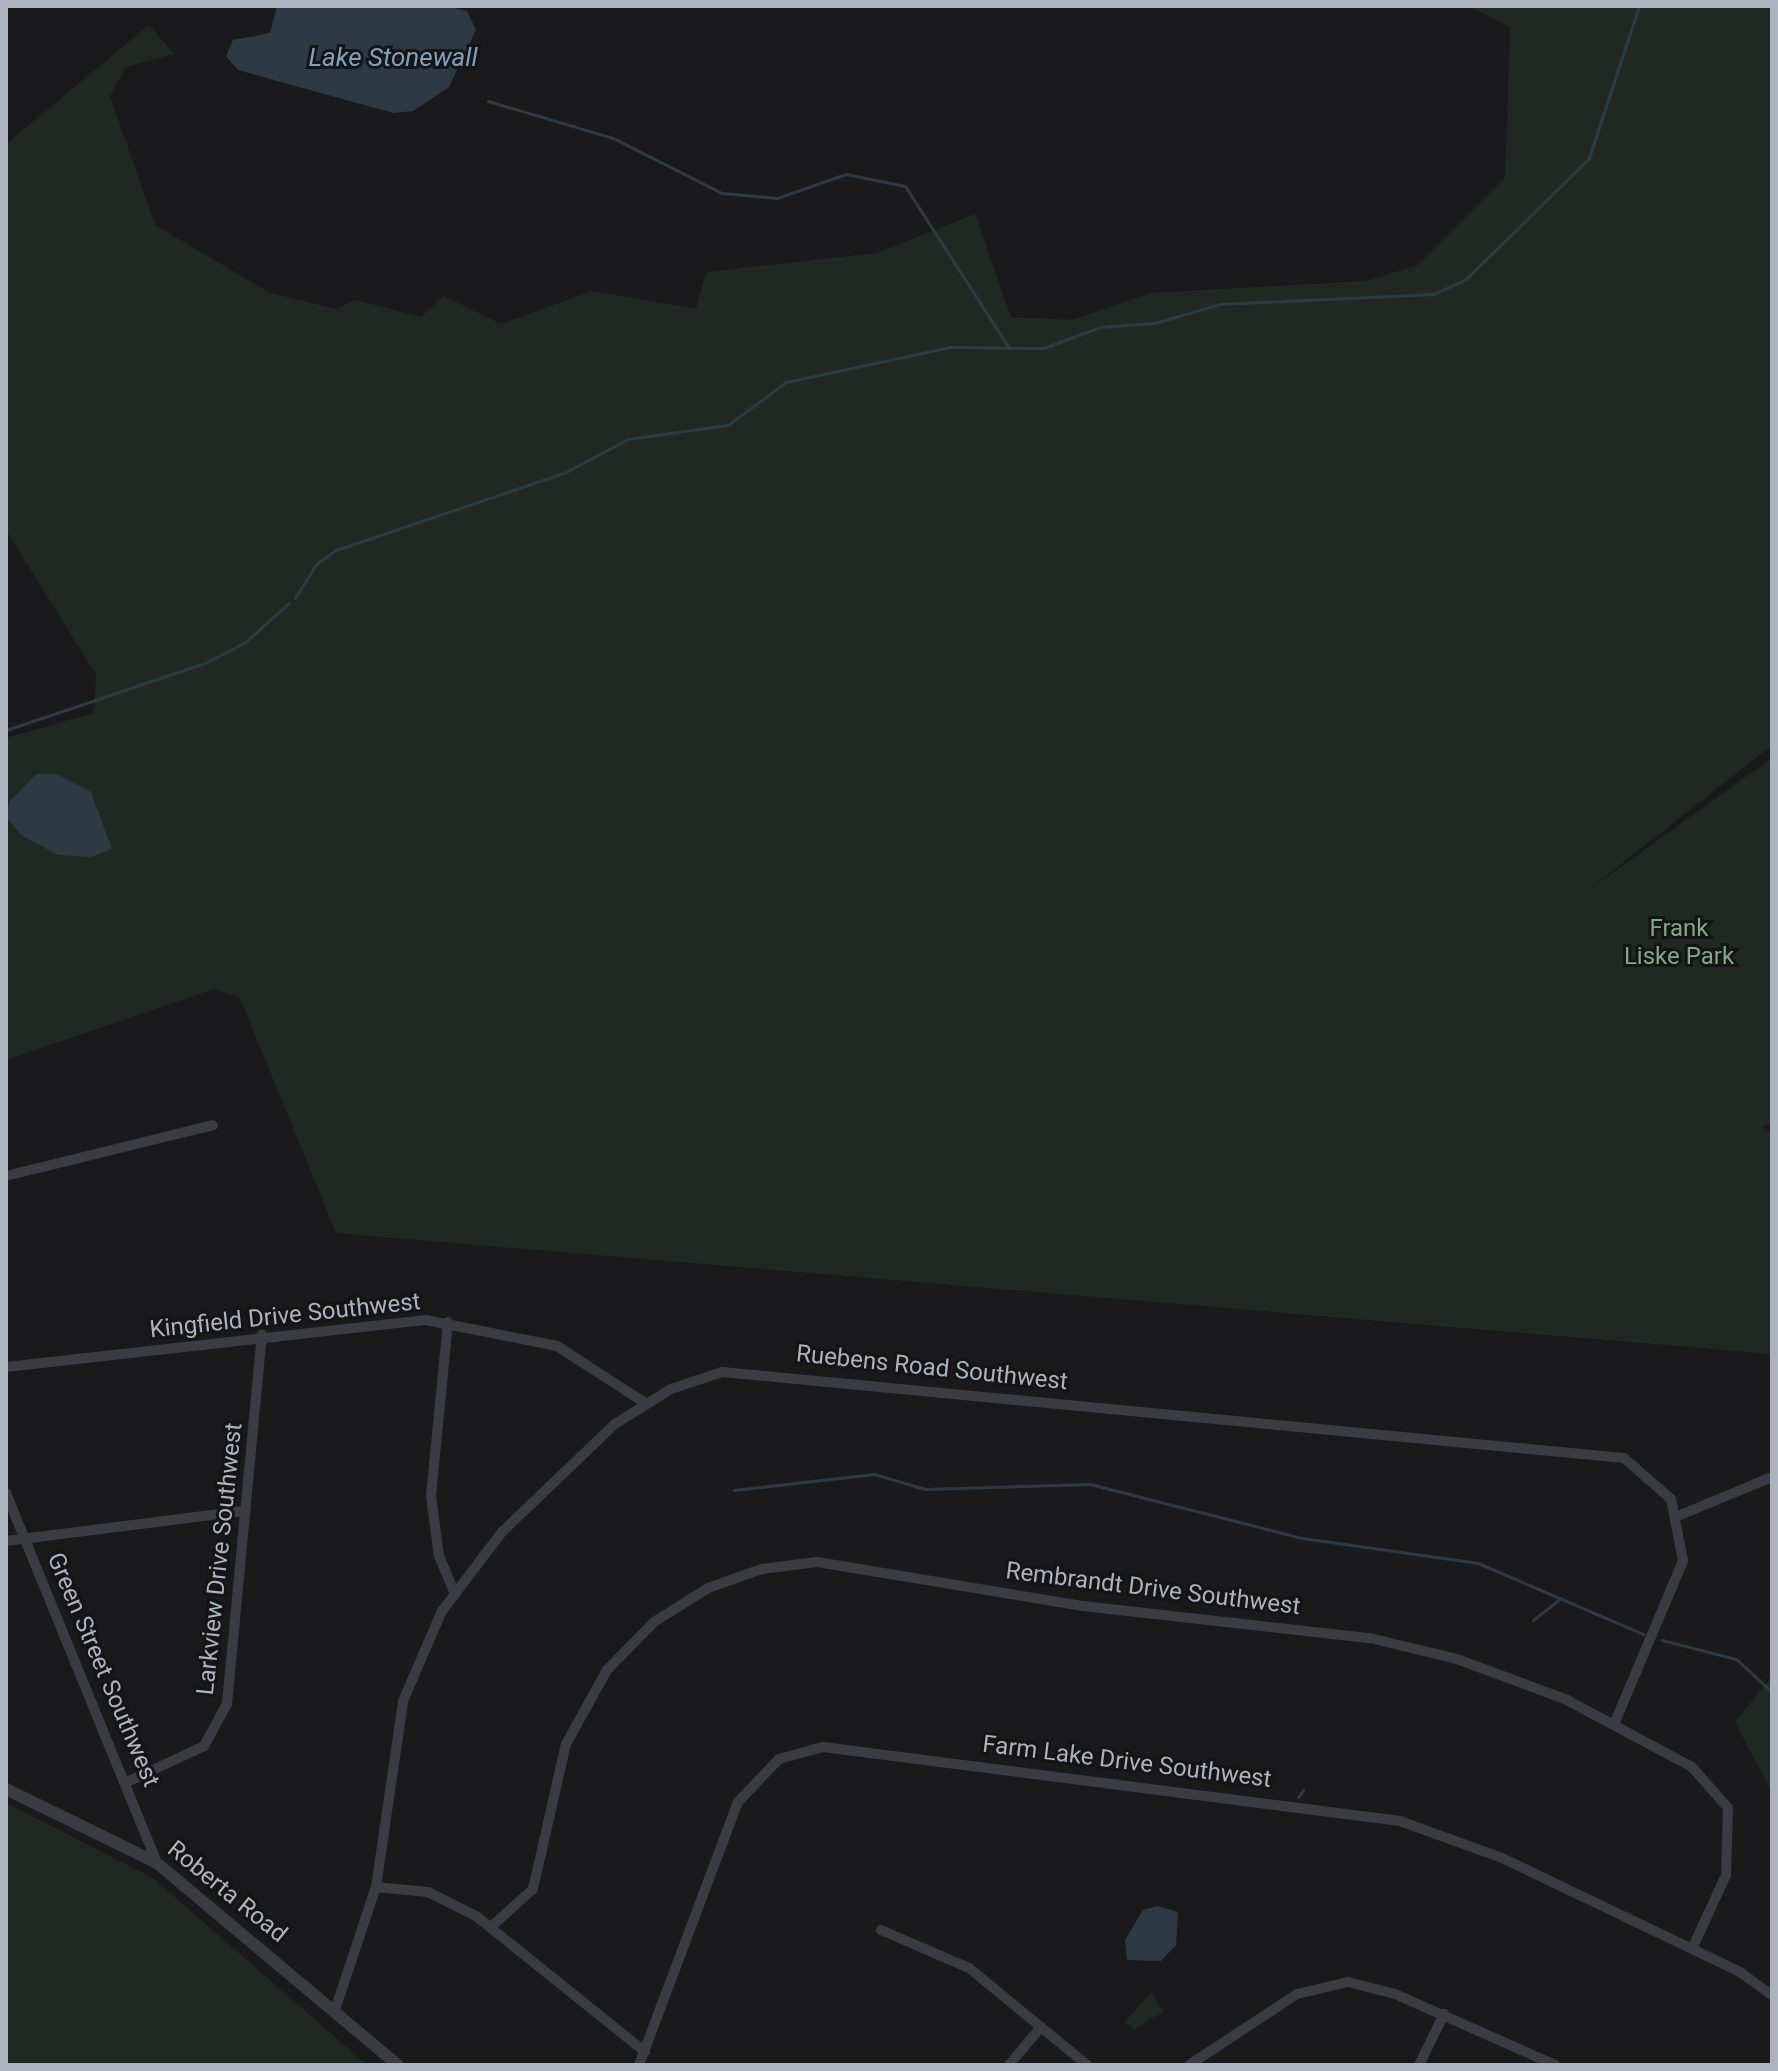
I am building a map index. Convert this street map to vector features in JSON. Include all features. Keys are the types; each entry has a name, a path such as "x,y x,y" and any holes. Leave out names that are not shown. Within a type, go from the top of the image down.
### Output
{"street":[{"path":"6,1176 213,1125"},
{"path":"448,1322 432,1517 454,1591"},
{"name":"Kingfield Drive Southwest","path":"6,1367 262,1335 448,1322 557,1346 645,1403"},
{"name":"Larkview Drive Southwest","path":"129,1781 186,1759 220,1724 262,1335"},
{"name":"Ruebens Road Southwest","path":"335,2010 376,1887 403,1701 454,1591 537,1495 645,1403 704,1377 751,1370 1582,1449 1644,1470 1678,1516"},
{"path":"1615,1722 1678,1580 1678,1516 1772,1477"},
{"name":"Green Street Southwest","path":"6,1493 129,1781 157,1863"},
{"path":"6,1541 245,1511"},
{"name":"Rembrandt Drive Southwest","path":"492,1926 533,1889 560,1762 591,1691 672,1609 762,1569 834,1563 1083,1606 1337,1632 1457,1659 1615,1722 1692,1767 1728,1808 1726,1875 1692,1949"},
{"name":"Farm Lake Drive Southwest","path":"639,2065 738,1802 779,1759 823,1747 1375,1815 1502,1858 1692,1949 1772,1995"},
{"name":"Roberta Road","path":"6,1789 157,1863 398,2065"},
{"path":"376,1887 428,1892 492,1926 645,2052"},
{"path":"881,1930 969,1968 1087,2065"},
{"path":"1189,2065 1297,1994 1329,1983 1368,1985 1444,2014 1555,2065"},
{"path":"1419,2065 1444,2014"},
{"path":"1009,2065 1041,2027"}],"green space":[{"name":"Frank Liske Park","path":"1469,6 1772,6 1772,745 1586,892 1772,758 1772,1122 1763,1127 1772,1134 1772,1354 336,1233 240,998 214,989 6,1060 6,738 94,713 96,675 6,530 6,144 149,25 174,54 126,67 110,96 155,225 270,293 336,309 355,300 421,317 444,296 501,324 592,291 696,309 706,272 876,253 975,214 1011,317 1072,320 1150,293 1367,281 1418,265 1505,178 1510,27"},
{"path":"1772,1676 1772,1793 1735,1722"},
{"path":"6,1803 153,1878 367,2065 6,2065"},
{"path":"1151,1992 1163,2012 1134,2029 1125,2022"}],"water":[{"name":"Lake Stonewall","path":"277,6 444,6 467,11 476,30 449,87 413,111 393,113 238,70 226,56 233,40 270,33"},
{"path":"36,774 57,774 91,792 112,849 91,857 58,855 21,835 6,817 9,802"},
{"path":"1157,1906 1178,1912 1176,1945 1161,1961 1127,1960 1125,1940 1143,1910"}],"waterway":[{"path":"295,598 316,564 336,550 566,472 628,439 728,425 786,382 950,347 1044,348 1100,327 1155,323 1220,304 1434,294 1466,279 1589,158 1639,6"},
{"path":"488,101 613,138 722,193 777,198 846,174 905,186 1009,348"},
{"path":"6,730 205,663 244,643 289,603"},
{"path":"734,1490 874,1474 925,1489 1090,1484 1302,1538 1478,1563 1643,1634"},
{"path":"1533,1620 1561,1598"},
{"path":"1662,1640 1736,1659 1772,1692"},
{"path":"1298,1797 1303,1790"}]}
